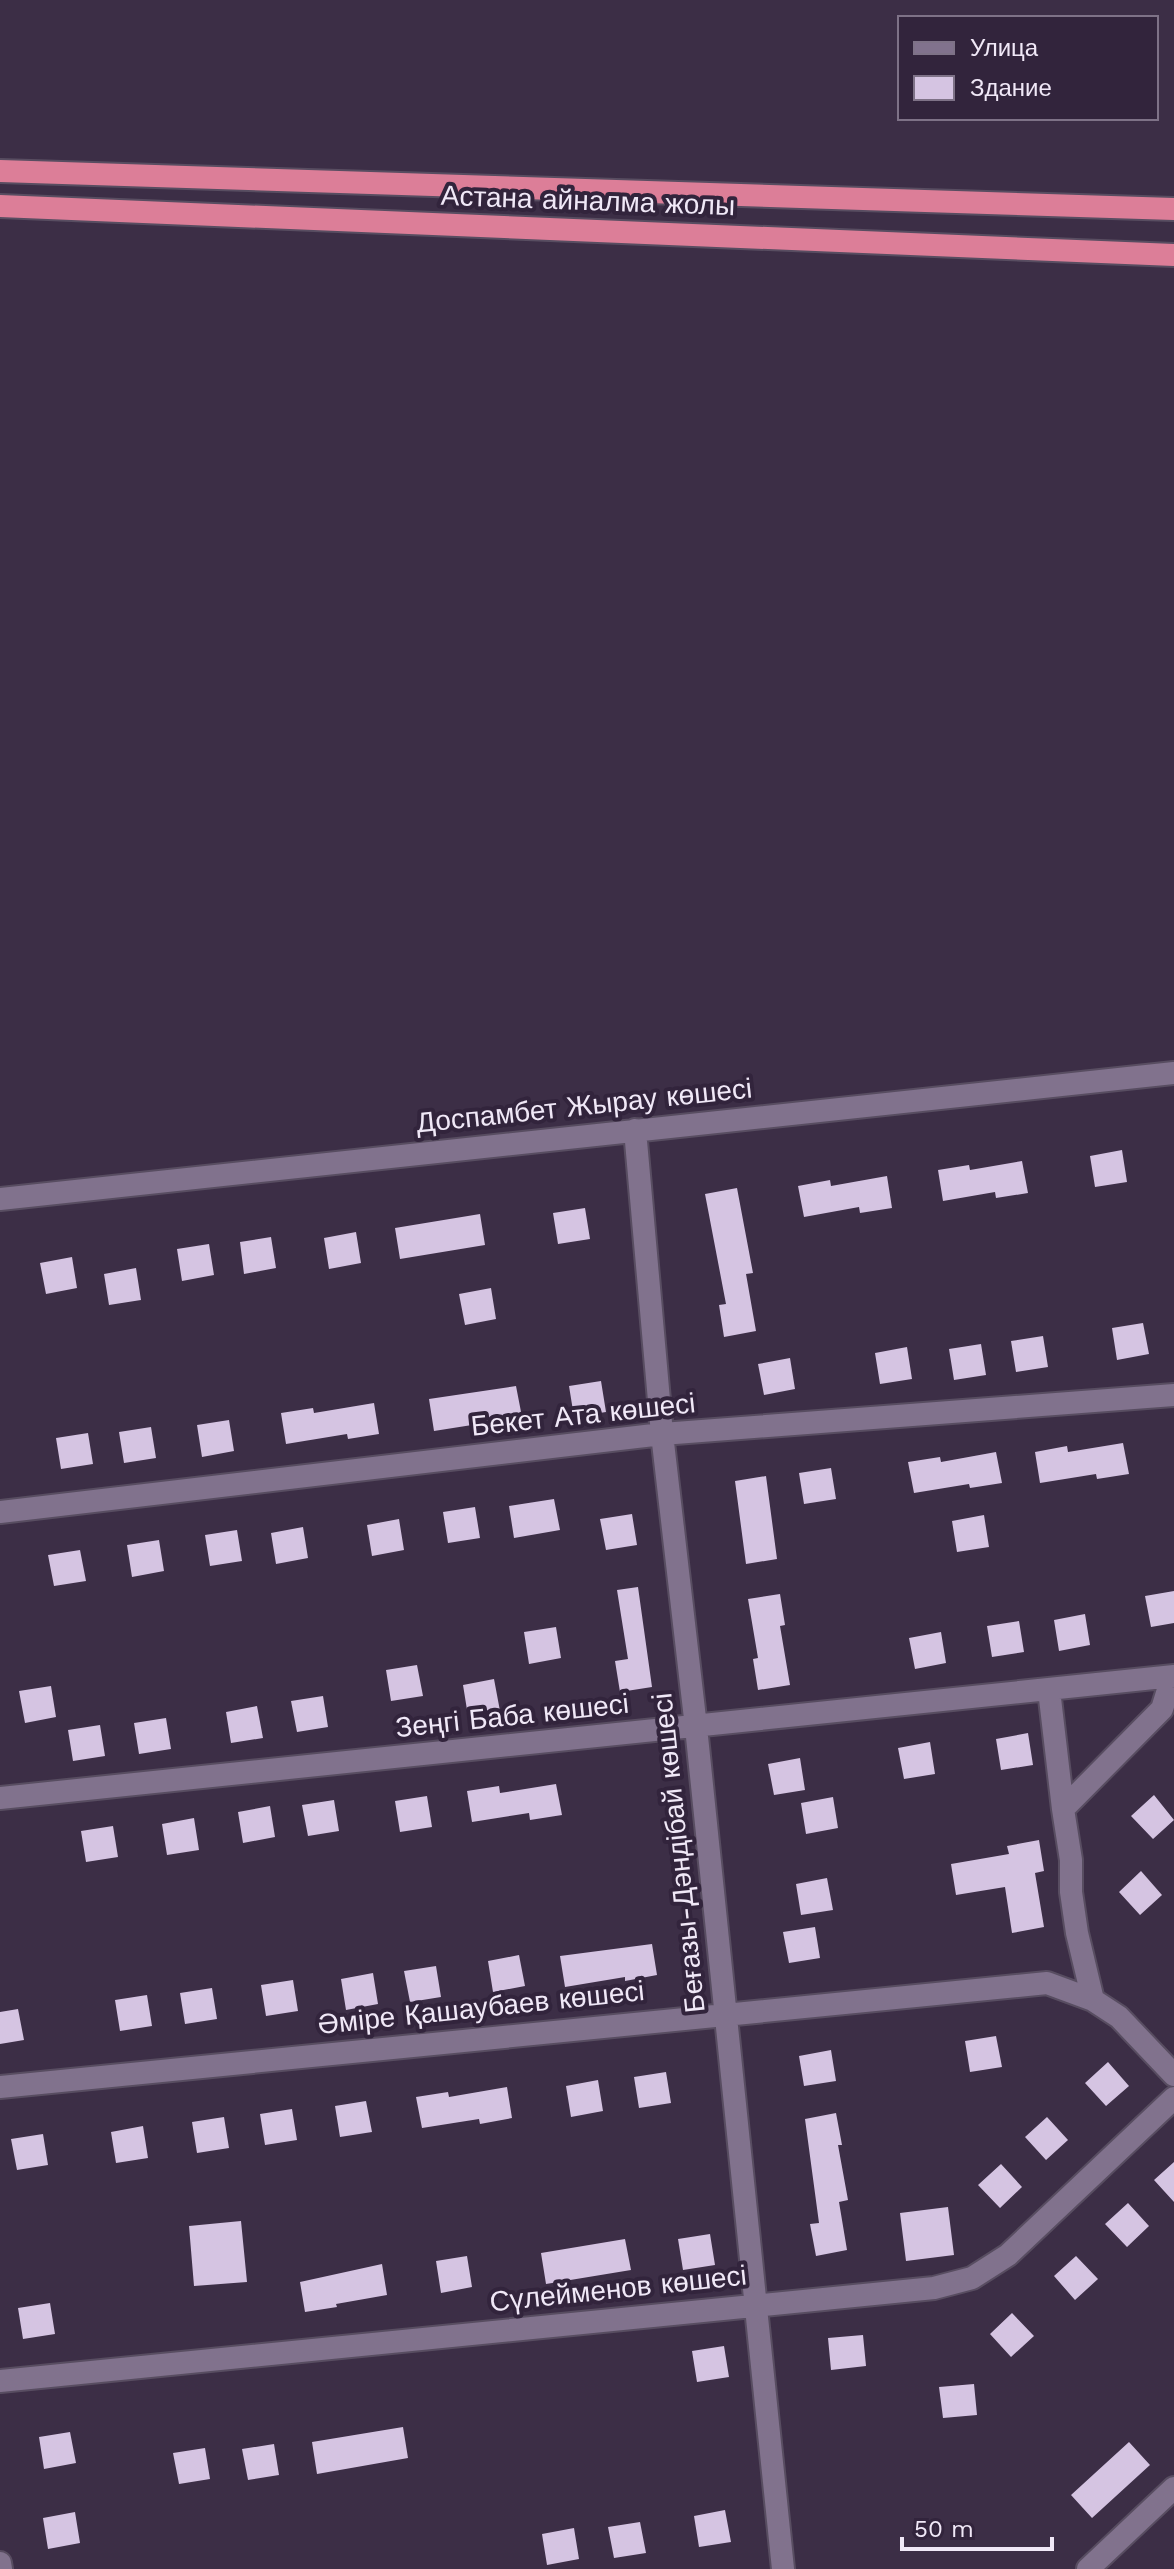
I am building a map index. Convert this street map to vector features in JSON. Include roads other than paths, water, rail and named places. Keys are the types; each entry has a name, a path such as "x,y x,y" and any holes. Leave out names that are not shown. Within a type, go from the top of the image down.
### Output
{"highway":[{"name":"Астана айналма жолы","path":"0,171 1174,209"},
{"name":"Астана айналма жолы","path":"0,206 1174,255"}],"street":[{"name":"Доспамбет Жырау көшесі","path":"0,1199 1174,1073"},
{"name":"Беғазы-Дәндібай көшесі","path":"635,1130 662,1434 696,1727 783,2569"},
{"name":"Бекет Ата көшесі","path":"0,1512 662,1434 1174,1395"},
{"name":"Зеңгі Баба көшесі","path":"0,1798 1173,1677"},
{"path":"1063,1809 1162,1709 1173,1677"},
{"path":"1049,1690 1071,1860 1071,1892 1093,2000"},
{"name":"Әміре Қашаубаев көшесі","path":"0,2087 1047,1983 1093,2000 1119,2017 1174,2075"},
{"name":"Сүлейменов көшесі","path":"0,2381 934,2288 972,2278 1008,2255 1174,2098"},
{"path":"1088,2569 1174,2488"}]}
